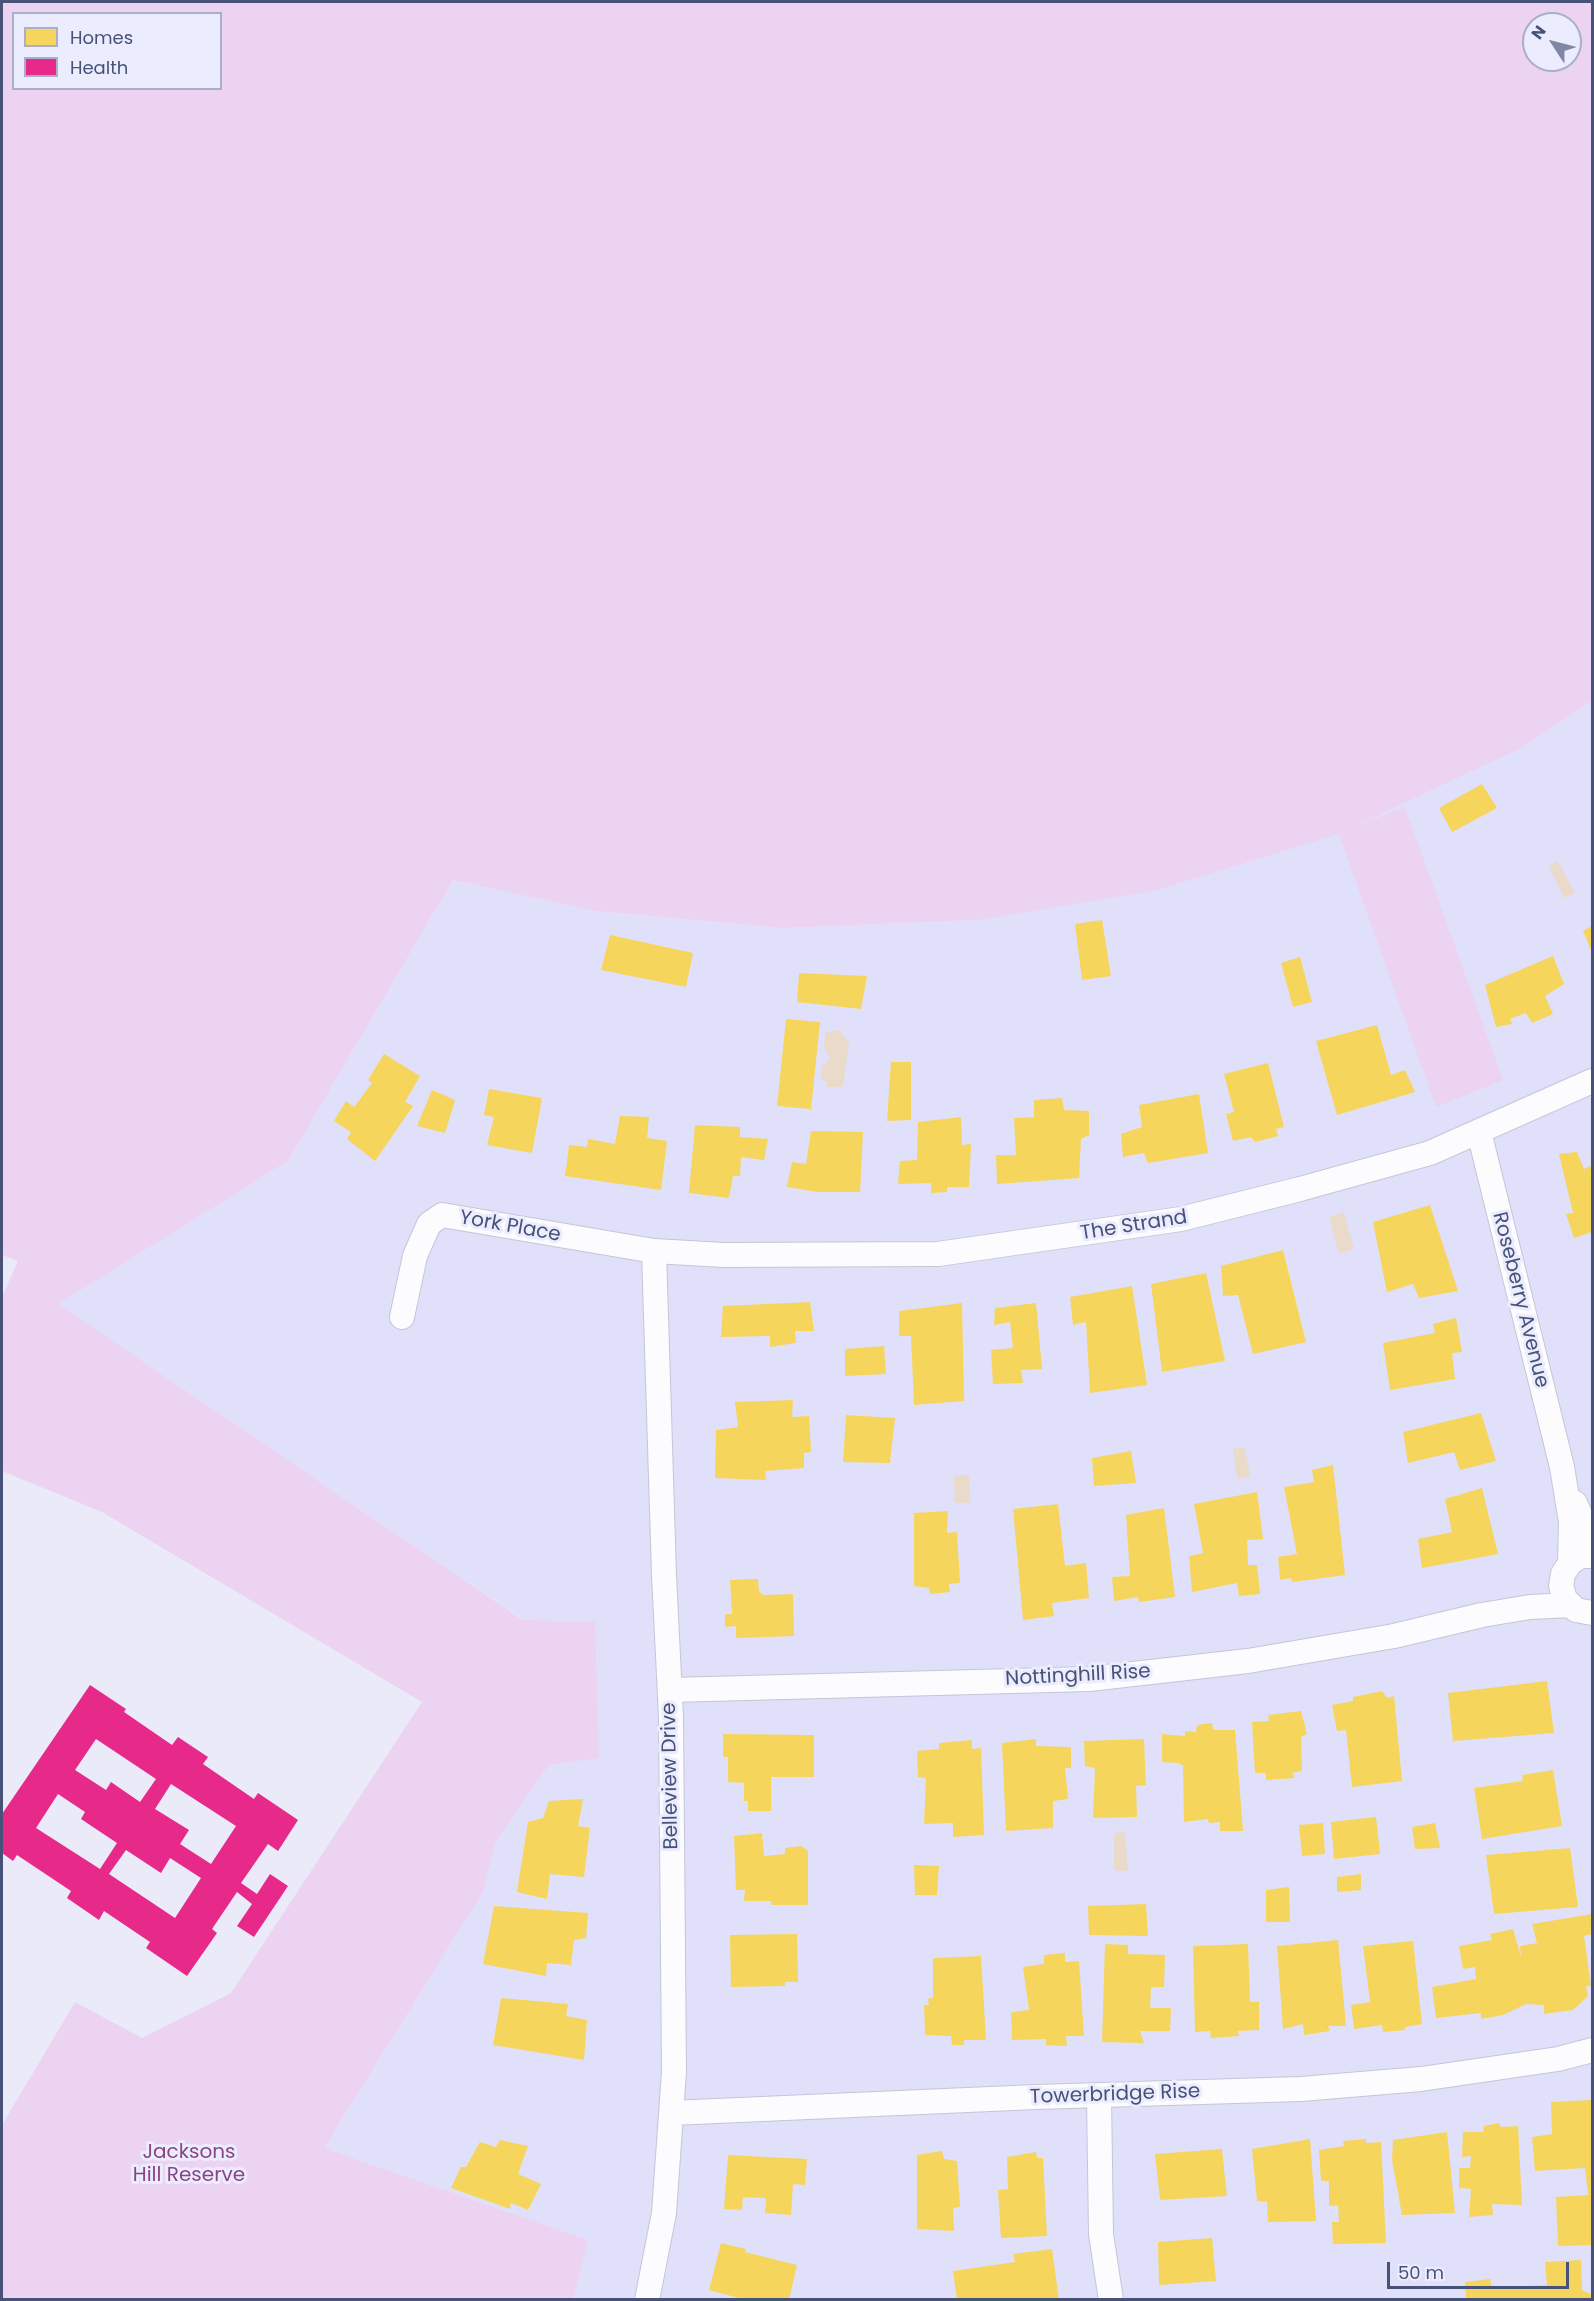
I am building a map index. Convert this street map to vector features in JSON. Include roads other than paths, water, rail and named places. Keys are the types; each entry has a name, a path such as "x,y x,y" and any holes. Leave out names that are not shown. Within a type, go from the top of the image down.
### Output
{"street":[{"name":"The Strand","path":"654,1251 724,1255 938,1254 1192,1217 1430,1153 1593,1082"},
{"name":"Roseberry Avenue","path":"1479,1132 1562,1467 1571,1522 1566,1568 1561,1586 1565,1599 1584,1616"},
{"name":"York Place","path":"402,1317 415,1256 429,1224 442,1215 654,1251"},
{"name":"Belleview Drive","path":"647,2300 664,2213 674,2072 670,1690 663,1551 654,1251"},
{"name":"Roseberry Avenue","path":"1562,1467 1582,1522 1593,1542"},
{"name":"Nottinghill Rise","path":"1482,1615 1529,1598 1581,1556 1593,1556"},
{"name":"Nottinghill Rise","path":"670,1690 1089,1679 1259,1659 1394,1636 1482,1615 1530,1607 1584,1616"},
{"name":"Towerbridge Rise","path":"671,2113 1313,2088 1420,2079 1558,2059 1593,2050"},
{"name":"Towerbridge Rise","path":"1558,2059 1593,2058"},
{"path":"1099,2096 1101,2234 1112,2300"}],"park label":[{"name":"Jacksons Hill Reserve","path":"189,2164"}]}
